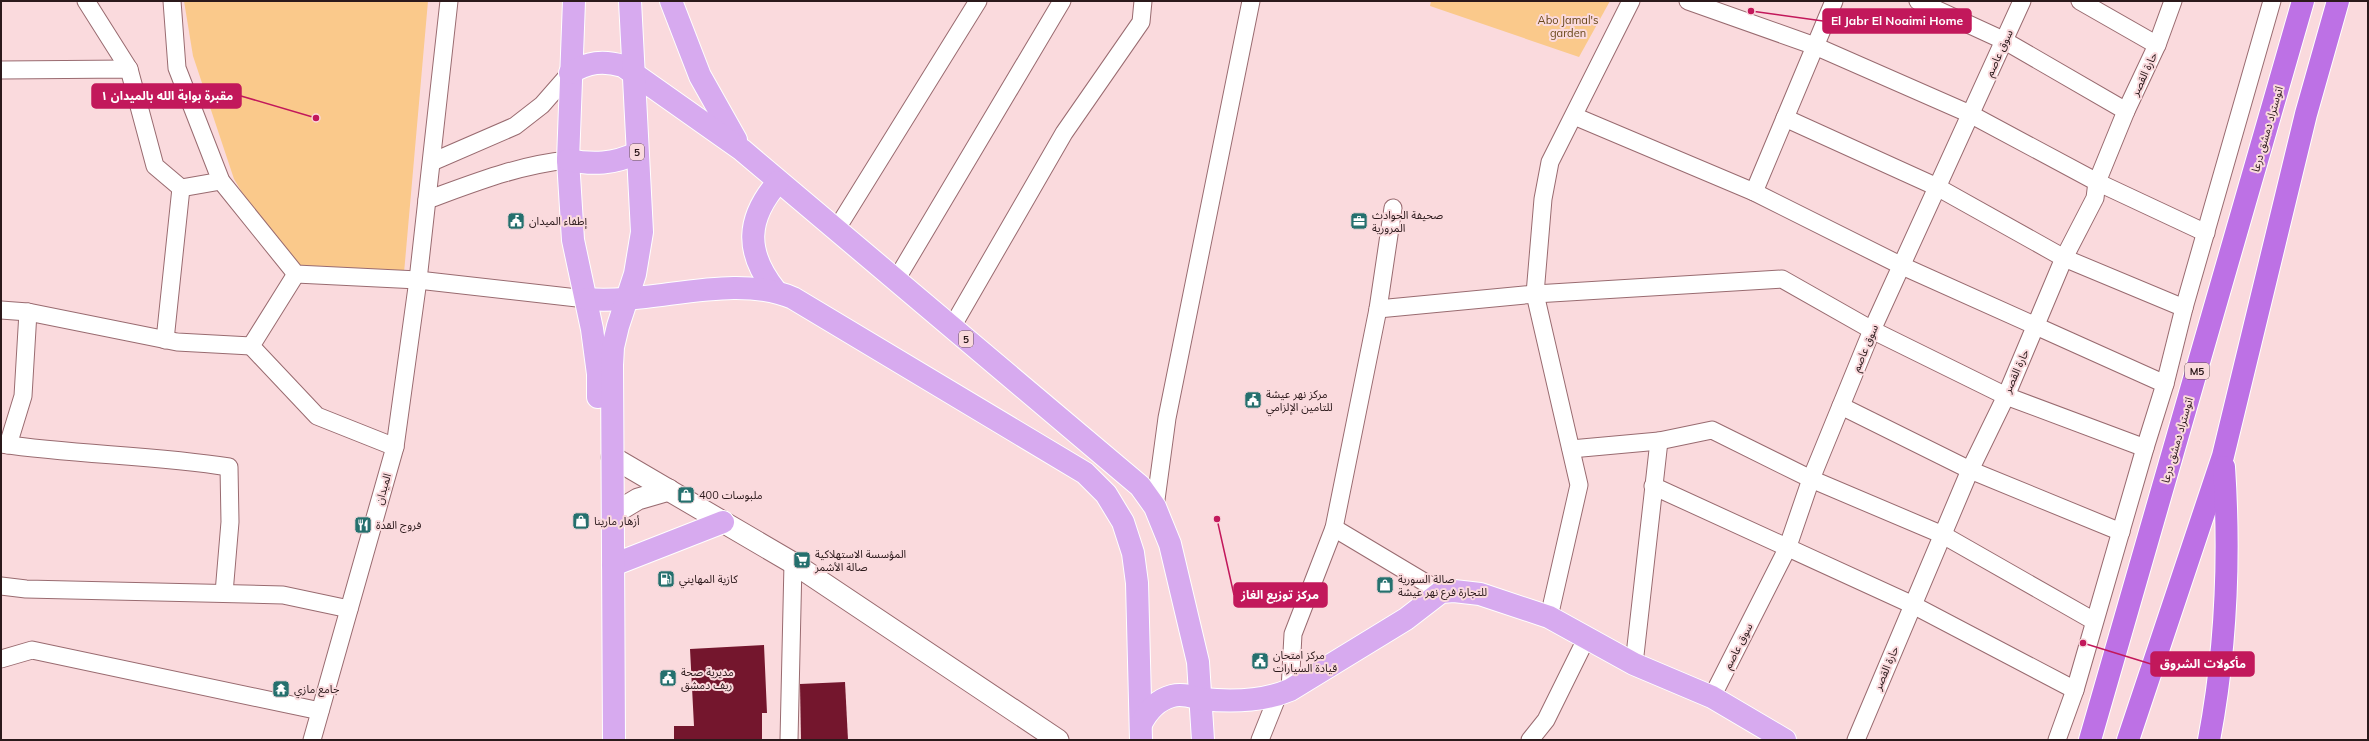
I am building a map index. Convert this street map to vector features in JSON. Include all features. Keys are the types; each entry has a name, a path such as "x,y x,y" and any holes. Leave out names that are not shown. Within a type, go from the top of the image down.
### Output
{"highway":[{"name":"اتوستراد دمشق درعا","path":"2090,740 2303,1"},
{"path":"2128,740 2223,456 2306,114 2338,1"},
{"path":"2209,740 2219,678 2226,591 2227,546 2223,456"}],"main road":[{"path":"574,1 570,73 568,160 573,240 577,264 586,299 598,374 600,740"},
{"name":"5","path":"628,300 635,274 642,232 630,1"},
{"path":"671,1 700,76 742,150"},
{"name":"5","path":"570,73 589,64 600,62 622,66 633,71 742,150 778,182 1120,467 1140,486 1155,507 1170,544 1198,662 1202,699 1202,740"},
{"path":"568,160 594,164 607,163 637,153"},
{"path":"775,290 763,274 755,256 753,236 756,215 765,197 778,182"},
{"path":"586,299 628,300 719,288 775,290 792,298 1085,474 1106,494 1123,522 1133,553 1137,583 1141,732"},
{"path":"614,740 612,457 613,347 618,326 628,300"},
{"path":"613,565 723,522"},
{"path":"1141,732 1148,711 1159,701 1173,695 1188,695 1202,699 1247,699 1284,692 1406,619 1441,592 1480,594 1549,617 1634,664 1712,697 1785,740"}],"street":[{"path":"86,1 129,69 155,166 181,188"},
{"path":"172,1 177,68 221,181 296,274 418,280 586,299"},
{"name":"الميدان","path":"312,740 395,447 418,280 449,1"},
{"path":"836,230 978,1"},
{"path":"896,280 1062,1"},
{"path":"952,327 1064,133 1141,22 1143,1"},
{"path":"1155,507 1167,418 1251,1"},
{"path":"1549,617 1579,484 1535,294 1543,199 1550,162 1631,1"},
{"path":"1688,1 1815,46 1970,114 2097,182 2206,233"},
{"path":"1754,192 1834,1"},
{"path":"1918,1 2005,41 2126,112"},
{"name":"سوق عاصم","path":"1712,697 1787,549 1811,479 1872,330 2022,1"},
{"path":"2080,1 2157,45"},
{"name":"حارة القصر","path":"1856,740 1970,470 2006,396 2064,258 2095,198 2097,182 2126,112 2157,45 2173,1"},
{"path":"2057,740 2075,690 2144,448 2165,384 2184,308 2272,1"},
{"path":"1,70 129,69"},
{"path":"432,162 515,126 542,105 570,73"},
{"path":"1574,116 1754,192 1900,266 2165,384"},
{"path":"1785,118 1937,187 2064,258 2184,308"},
{"path":"427,200 507,171 540,163 568,160"},
{"path":"181,188 221,181"},
{"path":"164,340 181,188"},
{"path":"1260,740 1284,692 1293,634 1334,528 1378,310 1393,208"},
{"path":"251,346 296,274"},
{"path":"1378,310 1535,294 1782,279 1872,330 2006,396 2144,448"},
{"path":"1,310 28,312 177,342 251,346 317,416 395,447"},
{"path":"28,312 24,396 4,445 114,456 185,460 229,467 230,522 224,593"},
{"path":"1841,406 1970,470 2121,532"},
{"path":"1571,449 1659,441 1712,430 1811,479 1943,535 2094,621"},
{"path":"1634,664 1659,441"},
{"path":"612,457 793,564 1058,740"},
{"path":"1653,486 1787,549 1913,605 2075,690"},
{"path":"613,514 638,499 669,490"},
{"path":"1334,528 1441,592"},
{"path":"789,740 793,564"},
{"path":"1,586 26,589 283,595 349,609"},
{"path":"1530,740 1546,720 1587,637"},
{"path":"1,659 32,650 320,711"}],"green space":[{"path":"184,1 428,1 404,273 288,269 234,179 193,56"},
{"name":"Abo Jamal's garden","path":"1431,1 1610,1 1579,57 1430,6"}],"building":[{"path":"764,645 767,713 762,713 762,740 674,740 674,726 694,726 690,649"},
{"path":"845,682 848,740 801,740 800,684"}],"place":[{"name":"El Jabr El Noaimi Home","path":"1751,11"},
{"name":"مقبرة بوابة الله بالميدان ١","path":"316,118"},
{"name":"إطفاء الميدان","path":"516,221"},
{"name":"صحيفة الحوادث المرورية","path":"1359,221"},
{"name":"مركز نهر عيشة للتامين الإلزامي","path":"1253,400"},
{"name":"ملبوسات 400","path":"686,495"},
{"name":"مركز توزيع الغاز","path":"1217,519"},
{"name":"أزهار مارينا","path":"581,521"},
{"name":"فروج القدة","path":"363,525"},
{"name":"المؤسسة الاستهلاكية صالة الأشمر","path":"802,560"},
{"name":"كازية المهايني","path":"666,579"},
{"name":"صالة السورية للتجارة فرع نهر عيشة","path":"1385,585"},
{"name":"مأكولات الشروق","path":"2083,643"},
{"name":"مركز امتحان قيادة السيارات","path":"1260,661"},
{"name":"مديرية صحة ريف دمشق","path":"668,678"},
{"name":"جامع مازي","path":"281,689"}]}
